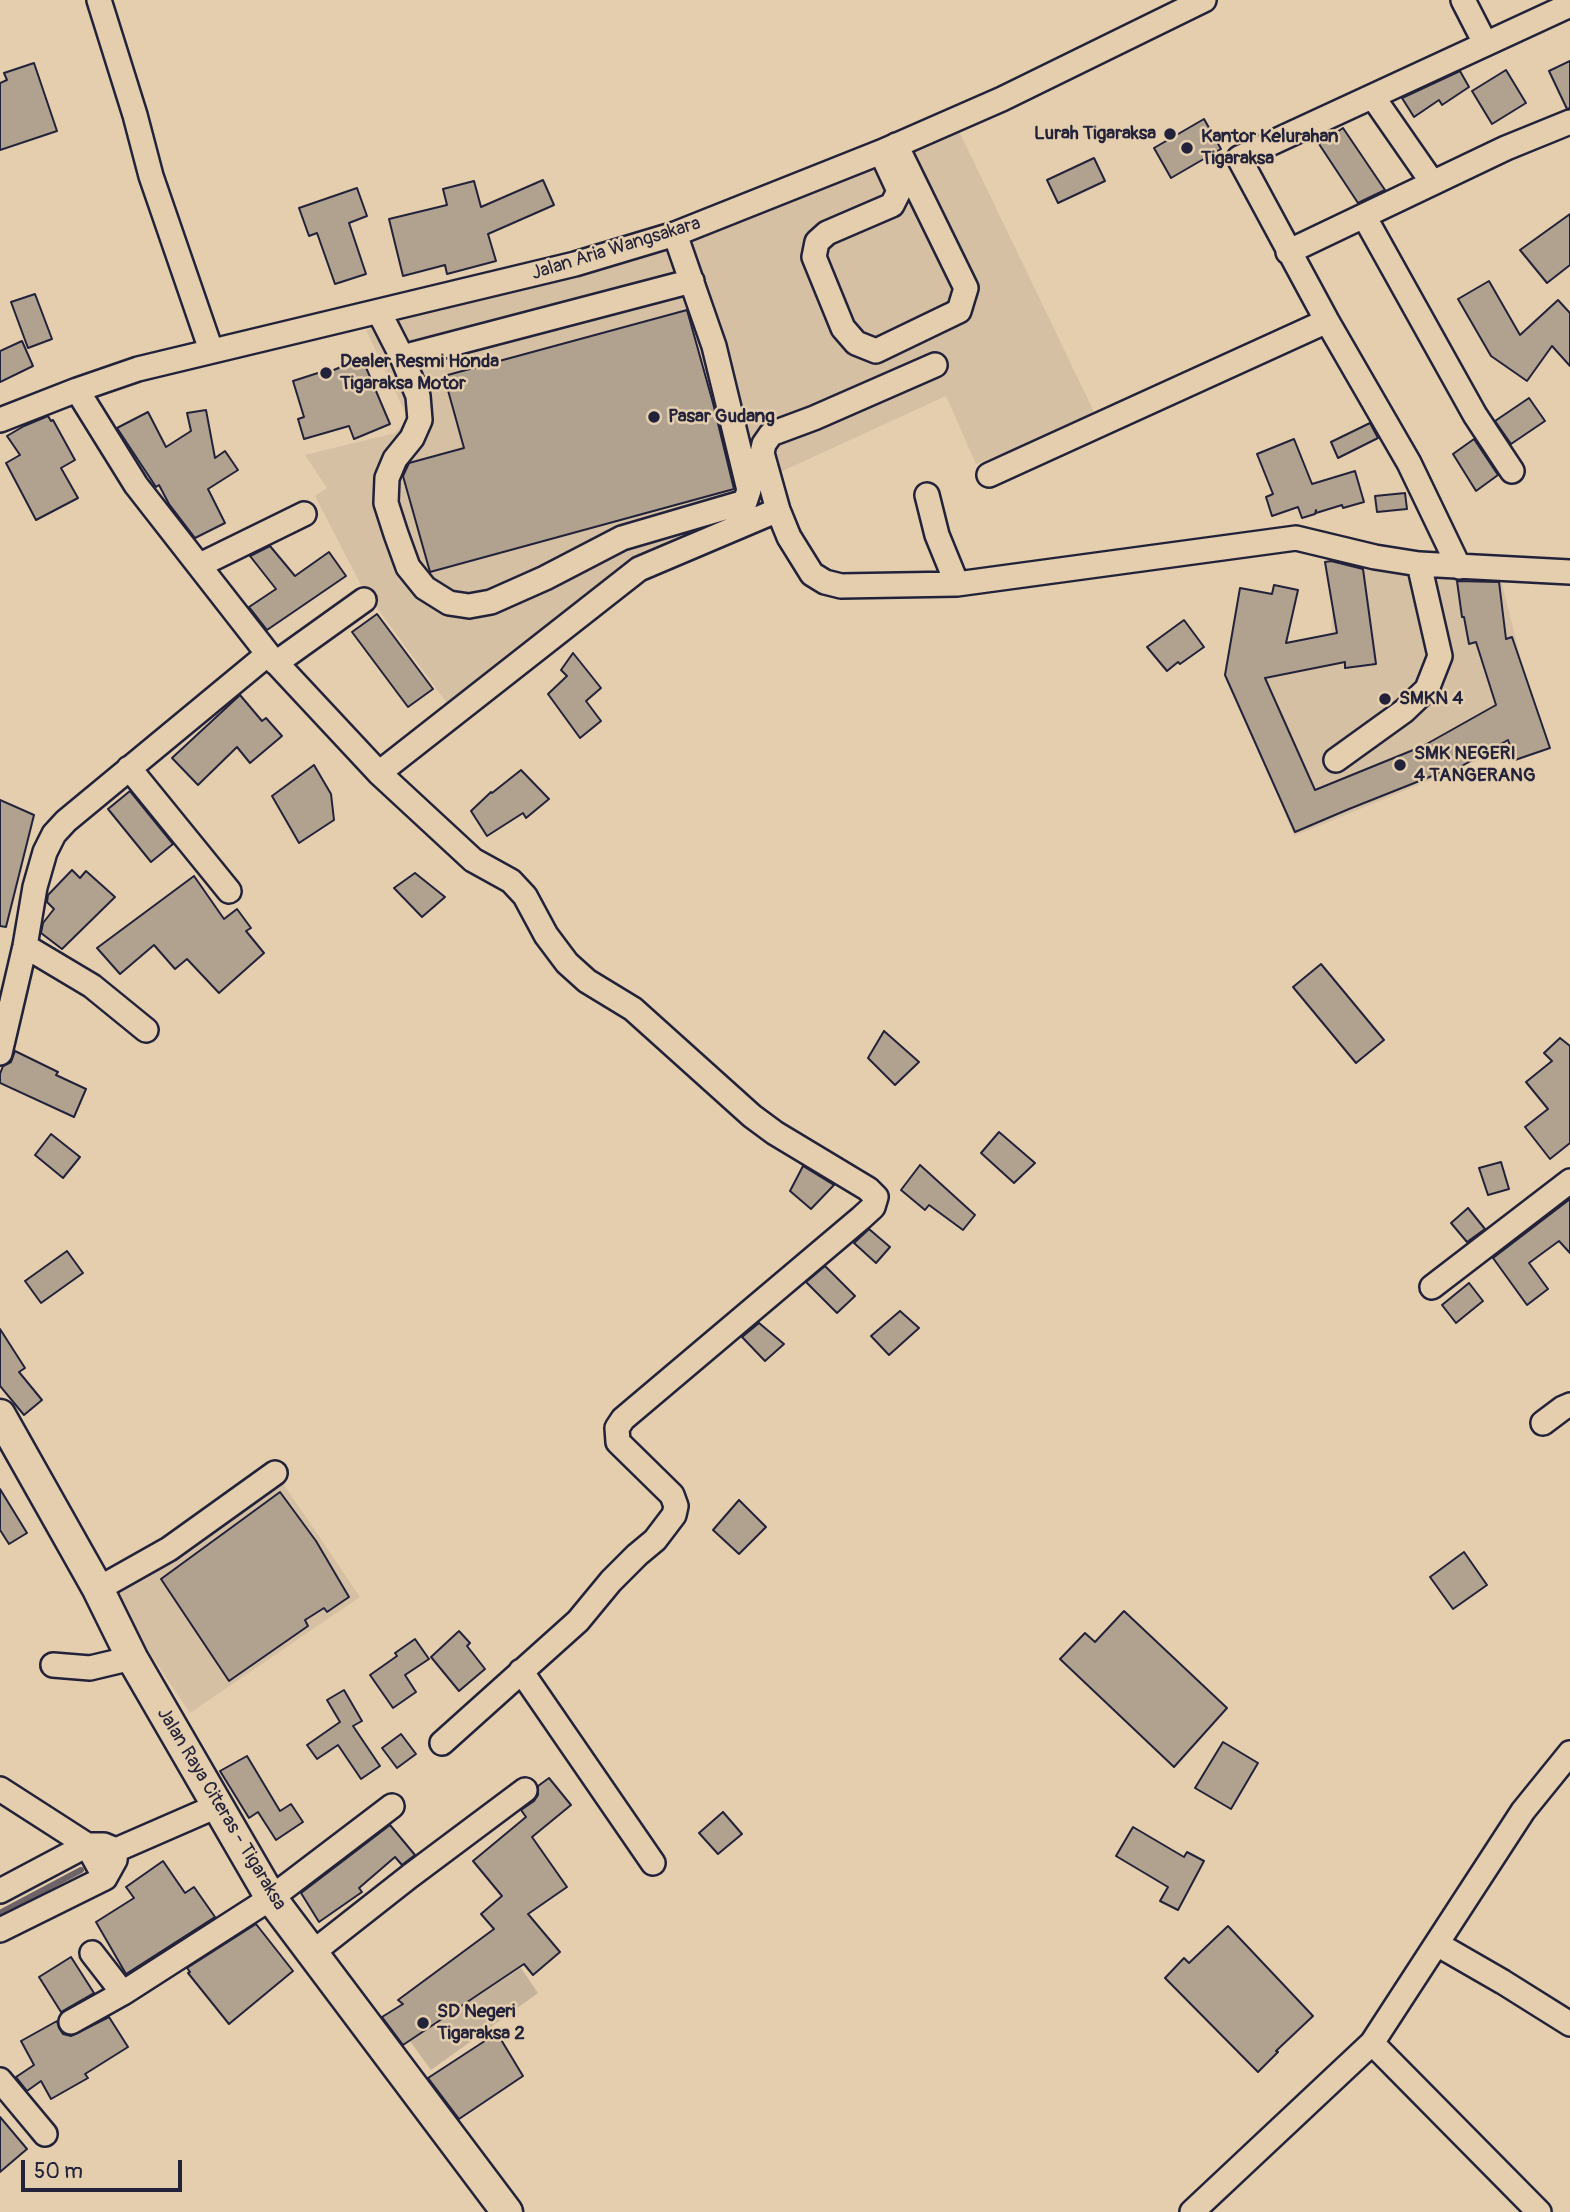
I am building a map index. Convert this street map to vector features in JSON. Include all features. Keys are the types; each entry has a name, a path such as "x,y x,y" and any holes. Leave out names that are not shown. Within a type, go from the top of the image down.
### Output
{"main road":[{"name":"Jalan Raya Citeras - Tigaraksa","path":"0,1415 98,1589 132,1658 271,1898 507,2212"}],"street":[{"path":"99,0 151,176 211,350"},
{"name":"Jalan Aria Wangsakara","path":"0,421 138,369 575,264 675,234 889,148 1002,99 1204,0"},
{"path":"1463,0 1485,43"},
{"path":"1459,568 1409,463 1288,252 1239,158 1485,43 1568,12"},
{"path":"1373,97 1433,182"},
{"path":"1288,252 1433,182 1570,122"},
{"path":"889,148 966,288 959,311 876,351 856,343 843,328 814,257 817,242 827,233 892,205 899,191 889,148"},
{"path":"1364,216 1475,415 1512,471"},
{"path":"379,312 418,396 420,419 412,438 395,459 387,478 386,503 408,567 425,587 449,603 468,606 491,602 545,578 622,538 745,502 749,490 714,346 675,234"},
{"path":"402,357 692,281"},
{"path":"989,475 1327,321"},
{"path":"935,365 771,435 764,444 762,453 778,510 789,537 812,574 825,582 841,586 957,584 1287,538 1419,564 1570,572"},
{"path":"77,390 136,485 272,659 379,773 473,860 511,881 525,895 547,935 567,963 587,981 633,1009 752,1116 775,1133 869,1189 876,1197 873,1207 861,1218 623,1419 617,1428 618,1442 672,1495 676,1506 674,1515 655,1540 611,1581 578,1621 442,1743"},
{"path":"927,495 937,535 957,584"},
{"path":"379,773 639,569 778,510"},
{"path":"200,565 304,514"},
{"path":"1336,761 1404,711 1427,689 1440,656 1419,564"},
{"path":"0,1053 25,947 35,887 45,852 54,834 129,768 272,659 363,600"},
{"path":"129,768 229,891"},
{"path":"25,947 92,986 146,1030"},
{"path":"1432,1287 1570,1181"},
{"path":"1543,1423 1570,1405"},
{"path":"98,1589 169,1549 275,1473"},
{"path":"53,1665 90,1668 132,1658"},
{"path":"521,1671 653,1863"},
{"path":"1192,2212 1372,2043 1523,1811 1570,1753"},
{"path":"0,1789 87,1845 105,1878"},
{"path":"312,1953 525,1790"},
{"path":"0,1891 87,1845 104,1845 116,1850 216,1806"},
{"path":"71,2022 123,1993 271,1898 392,1806"},
{"path":"0,1930 105,1878 115,1860 116,1850"},
{"path":"1437,1944 1570,2024"},
{"path":"92,1953 123,1993"},
{"path":"1372,2043 1539,2212"},
{"path":"0,2080 45,2134"}],"shaded area":[{"name":"Pasar Gudang","path":"959,131 1096,416 976,464 946,396 776,474 785,494 632,561 447,703 363,589 315,496 327,488 305,455 395,433 408,419 366,330 674,243"},
{"name":"SMKN 4","path":"1336,565 1499,572 1540,735 1294,836 1225,664 1331,633"},
{"path":"282,1482 360,1597 190,1713 113,1598"},
{"path":"521,1968 538,1993 431,2070 410,2041"}],"building":[{"path":"1570,61 1570,108 1567,109 1549,71"},
{"path":"34,63 57,131 0,150 0,83 7,80 4,73"},
{"path":"1506,70 1526,103 1492,124 1472,91"},
{"path":"1460,71 1469,87 1442,105 1439,100 1414,117 1402,98"},
{"name":"Kantor Kelurahan Tigaraksa","path":"1204,119 1221,149 1171,178 1154,148"},
{"path":"1343,128 1385,190 1358,203 1319,144"},
{"path":"1094,158 1105,181 1058,203 1047,180"},
{"path":"543,180 554,205 488,234 496,261 447,274 445,265 403,276 389,219 447,205 443,189 474,181 481,207"},
{"path":"357,188 367,216 349,223 366,274 335,284 317,233 309,236 299,208"},
{"path":"1570,214 1570,265 1547,283 1520,250"},
{"path":"1489,281 1520,335 1558,300 1570,313 1570,366 1552,346 1527,381 1491,356 1458,299"},
{"path":"35,294 52,339 28,348 11,302"},
{"path":"687,310 734,489 430,572 403,476 409,463 464,448 444,376"},
{"path":"22,341 33,366 0,382 0,351"},
{"path":"362,358 390,424 354,439 349,426 304,439 298,419 304,417 293,381 321,372 322,375"},
{"path":"1529,398 1545,421 1511,444 1495,421"},
{"path":"206,410 215,458 225,451 238,470 208,489 225,523 195,538 169,504 159,485 156,487 117,428 148,412 166,447 191,431 187,413"},
{"path":"48,416 53,420 75,460 61,468 78,498 36,520 6,463 20,455 7,436"},
{"path":"1370,423 1378,438 1338,458 1331,442"},
{"path":"1294,439 1312,484 1355,471 1364,502 1316,513 1316,510 1315,514 1302,518 1298,507 1272,516 1266,497 1273,494 1257,454"},
{"path":"1474,439 1498,475 1476,491 1453,454"},
{"path":"1405,493 1407,509 1377,512 1375,496"},
{"path":"270,546 295,576 329,552 346,576 267,630 249,607 276,589 250,556"},
{"path":"1325,562 1363,569 1376,664 1345,668 1345,662 1265,678 1315,790 1423,746 1496,705 1476,642 1469,644 1457,581 1499,582 1506,639 1512,637 1550,748 1515,760 1508,740 1444,776 1442,772 1295,832 1225,675 1240,588 1272,594 1274,585 1298,590 1286,643 1337,633"},
{"path":"377,614 433,689 408,707 352,632"},
{"path":"1184,620 1204,647 1167,671 1147,647"},
{"path":"573,653 601,688 586,701 601,721 580,738 548,694 567,676 561,670"},
{"path":"240,695 262,721 266,718 282,736 250,763 237,747 198,785 172,758"},
{"path":"314,765 331,794 334,820 299,843 272,796"},
{"path":"521,770 549,799 526,818 523,813 487,836 471,811"},
{"path":"130,791 173,844 151,862 108,809"},
{"path":"0,800 34,815 6,927 0,926"},
{"path":"72,870 80,878 86,871 115,897 62,949 41,933 43,923 54,909 47,902 48,895"},
{"path":"415,873 445,897 422,917 394,888"},
{"path":"194,876 224,919 237,909 251,928 246,931 264,953 219,993 187,959 175,969 154,945 120,974 97,948"},
{"path":"1321,964 1384,1040 1356,1063 1293,987"},
{"path":"884,1031 919,1062 895,1085 868,1058"},
{"path":"1560,1038 1570,1046 1570,1143 1550,1159 1525,1127 1548,1109 1526,1082 1552,1061 1544,1053"},
{"path":"15,1051 86,1089 74,1117 0,1083 3,1066 11,1062"},
{"path":"999,1132 1035,1163 1014,1183 981,1153"},
{"path":"51,1134 80,1157 63,1178 35,1155"},
{"path":"1501,1162 1509,1189 1488,1195 1479,1168"},
{"path":"920,1165 975,1215 963,1230 929,1205 925,1210 901,1190"},
{"path":"803,1166 834,1185 811,1209 790,1191"},
{"path":"1570,1199 1570,1253 1559,1241 1529,1263 1548,1289 1527,1305 1493,1258"},
{"path":"1468,1208 1485,1229 1467,1242 1451,1223"},
{"path":"869,1229 890,1247 876,1263 854,1243"},
{"path":"67,1251 83,1273 41,1303 25,1281"},
{"path":"825,1266 855,1296 837,1313 806,1282"},
{"path":"1469,1283 1483,1301 1456,1323 1442,1305"},
{"path":"900,1311 919,1328 889,1355 871,1336"},
{"path":"759,1323 784,1344 765,1361 742,1337"},
{"path":"0,1329 25,1368 19,1372 42,1400 24,1415 0,1386"},
{"path":"0,1489 27,1533 9,1544 0,1530"},
{"path":"280,1492 316,1541 349,1597 327,1612 324,1608 305,1620 308,1626 229,1681 161,1579"},
{"path":"739,1500 766,1527 739,1554 713,1530"},
{"path":"1464,1552 1487,1585 1453,1609 1430,1577"},
{"path":"1124,1611 1227,1708 1174,1767 1060,1659 1085,1633 1095,1642"},
{"path":"459,1631 470,1643 467,1646 485,1669 459,1691 431,1657"},
{"path":"415,1639 429,1659 405,1675 416,1692 393,1708 370,1675"},
{"path":"344,1690 362,1721 353,1726 380,1766 361,1779 338,1745 317,1759 307,1745 340,1722 327,1700"},
{"path":"401,1734 416,1754 397,1768 382,1748"},
{"path":"1223,1742 1258,1763 1231,1809 1195,1788"},
{"path":"247,1756 280,1811 291,1804 303,1822 276,1840 258,1812 249,1818 220,1771"},
{"path":"549,1778 571,1805 532,1837 567,1887 528,1914 560,1952 533,1975 524,1964 403,2045 382,2017 403,2004 398,2000 494,1929 481,1914 502,1896 473,1861 526,1817 521,1810 534,1801 538,1795 538,1786"},
{"path":"723,1812 742,1834 718,1854 699,1833"},
{"path":"390,1825 415,1855 402,1865 395,1857 359,1888 362,1892 319,1922 301,1893"},
{"path":"1133,1827 1184,1857 1187,1852 1204,1861 1178,1910 1160,1901 1168,1887 1116,1856"},
{"path":"163,1861 185,1893 194,1887 215,1917 126,1974 96,1922 134,1898 126,1887"},
{"path":"256,1924 293,1971 229,2024 188,1973 190,1972 187,1968"},
{"path":"1228,1926 1313,2016 1258,2072 1165,1978 1184,1958 1189,1963"},
{"path":"71,1957 94,1993 61,2012 39,1977"},
{"path":"109,2017 128,2047 85,2074 88,2078 51,2099 41,2081 27,2091 16,2077 34,2065 21,2041 57,2021 63,2034 71,2036"},
{"path":"497,2033 523,2076 459,2119 428,2078"},
{"path":"0,2117 27,2149 0,2172"}],"waterway":[{"path":"0,1913 81,1870"}],"place":[{"name":"Lurah Tigaraksa","path":"1170,134"},
{"name":"Kantor Kelurahan Tigaraksa","path":"1187,148"},
{"name":"Dealer Resmi Honda Tigaraksa Motor","path":"326,373"},
{"name":"Pasar Gudang","path":"654,417"},
{"name":"SMKN 4","path":"1385,699"},
{"name":"SMK NEGERI 4 TANGERANG","path":"1400,765"},
{"name":"SD Negeri Tigaraksa 2","path":"423,2023"}]}
